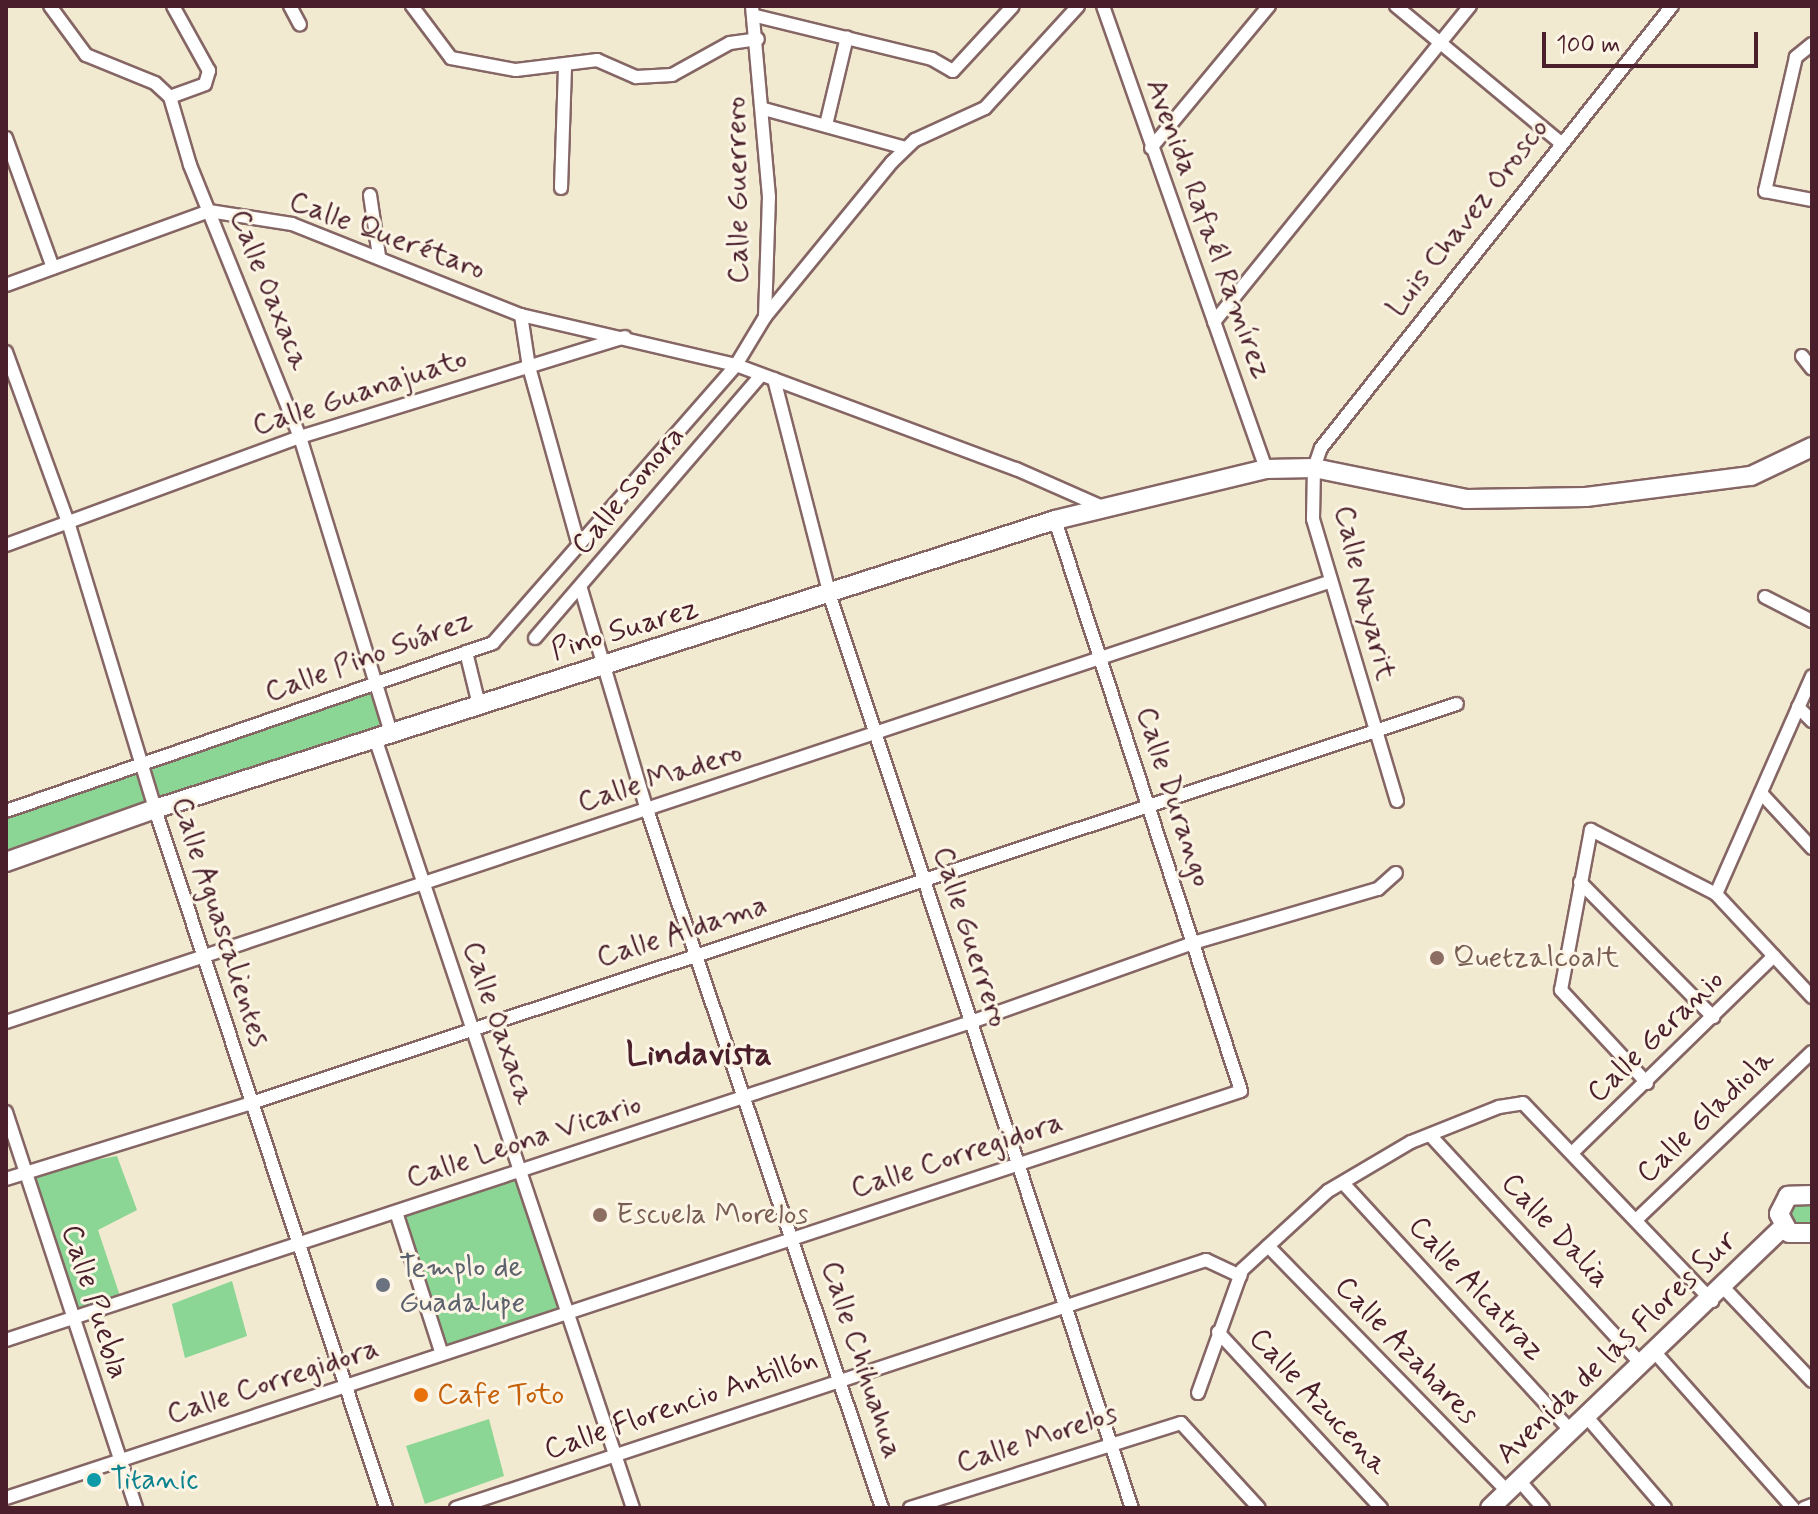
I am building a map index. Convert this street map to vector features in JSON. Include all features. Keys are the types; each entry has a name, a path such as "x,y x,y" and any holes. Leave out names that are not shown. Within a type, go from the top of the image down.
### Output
{"street":[{"path":"50,6 86,55 155,83 170,97 205,84 209,71 173,6"},
{"path":"290,6 300,25"},
{"path":"412,6 451,58 516,70 565,68 597,60 636,77 672,75 730,43 758,39"},
{"path":"754,11 932,59 953,71 1013,6"},
{"path":"765,317 906,148 985,108 1078,6"},
{"name":"Avenida Rafaél Ramírez","path":"1103,6 1266,469"},
{"path":"1151,148 1269,6"},
{"path":"1396,6 1560,142"},
{"path":"1214,322 1470,6"},
{"name":"Luis Chavez Orosco","path":"1314,468 1321,448 1560,142 1672,6"},
{"name":"Calle Guerrero","path":"736,365 765,317 769,197 754,11"},
{"path":"826,125 847,37"},
{"path":"1812,44 1796,57 1765,191 1812,200"},
{"path":"561,188 565,68"},
{"name":"Calle Oaxaca","path":"170,97 209,211 300,437 375,683 383,735 424,883 633,1508"},
{"path":"764,109 906,148"},
{"path":"6,138 53,268"},
{"path":"370,195 379,256"},
{"name":"Calle Querétaro","path":"6,285 209,211 292,224 521,315 628,336"},
{"path":"521,315 529,367 578,543"},
{"path":"628,336 736,365 1016,469 1105,508"},
{"name":"Calle Guanajuato","path":"6,545 300,437 628,336"},
{"name":"Calle Aguascalientes","path":"6,352 68,522 155,809 386,1508"},
{"path":"1802,356 1812,369"},
{"name":"Calle Pino Suárez","path":"6,811 493,643 736,365"},
{"name":"Calle Guerrero","path":"767,377 830,596 1132,1508"},
{"name":"Calle Sonora","path":"535,638 767,377"},
{"name":"Pino Suarez","path":"6,862 155,809 830,596 1055,520 1266,469 1314,468 1467,499 1586,497 1751,476 1812,447"},
{"name":"Calle Nayarit","path":"1314,468 1313,519 1329,582 1397,801"},
{"name":"Calle Durango","path":"1055,520 1241,1091"},
{"name":"Calle Madero","path":"6,1022 1101,661 1329,582"},
{"name":"Calle Chihuahua","path":"581,589 647,810 882,1508"},
{"path":"1765,597 1812,621"},
{"path":"466,652 479,705"},
{"path":"1716,894 1812,676"},
{"name":"Calle Aldama","path":"6,1179 251,1103 1373,729 1457,704"},
{"path":"1798,707 1812,721"},
{"path":"1761,793 1812,848"},
{"path":"1647,1083 1561,990 1591,830 1716,894 1812,997"},
{"name":"Calle Leona Vicario","path":"6,1340 971,1022 1193,943 1378,889 1396,873"},
{"path":"1580,882 1713,1017"},
{"name":"Calle Geranio","path":"1572,1153 1774,956"},
{"name":"Calle Gladiola","path":"1636,1220 1812,1052"},
{"name":"Calle Corregidora","path":"6,1498 1241,1091"},
{"path":"1198,1393 1240,1276 1268,1246 1343,1183 1430,1135 1499,1107 1523,1103 1636,1220 1812,1381"},
{"name":"Calle Puebla","path":"6,1112 136,1508"},
{"name":"Calle Dalia","path":"1430,1135 1641,1364"},
{"name":"Calle Alcatraz","path":"1343,1183 1571,1431"},
{"path":"1812,1195 1796,1192 1783,1200 1779,1214 1786,1230 1812,1233"},
{"path":"396,1212 442,1354"},
{"name":"Avenida de las Flores Sur","path":"1490,1508 1511,1495 1641,1364 1786,1230"},
{"name":"Calle Azahares","path":"1268,1246 1511,1495 1543,1508"},
{"name":"Calle Florencio Antillón","path":"456,1508 839,1378 1066,1309 1206,1260 1240,1276"},
{"name":"Avenida de las Flores Sur","path":"1511,1495 1571,1431 1589,1419 1659,1357 1718,1295"},
{"name":"Calle Azucena","path":"1218,1332 1381,1508"},
{"path":"1659,1357 1793,1508"},
{"path":"1589,1419 1665,1508"},
{"name":"Calle Morelos","path":"910,1508 1109,1441 1181,1423 1259,1508"},
{"path":"1804,1508 1812,1505"}],"green space":[{"path":"375,683 391,732 6,862 6,811"},
{"path":"117,1156 137,1210 98,1230 122,1302 73,1318 25,1173"},
{"path":"518,1172 567,1313 442,1354 396,1212"},
{"path":"1789,1195 1812,1198 1812,1231 1783,1227"},
{"path":"232,1281 247,1336 185,1358 172,1304"},
{"path":"489,1419 504,1476 425,1504 406,1446"}],"place":[{"name":"Quetzalcoalt","path":"1437,958"},
{"name":"Escuela Morelos","path":"600,1215"},
{"name":"Templo de Guadalupe","path":"383,1285"},
{"name":"Cafe Toto","path":"421,1395"},
{"name":"Titanic","path":"94,1480"}],"district":[{"name":"Lindavista","path":"699,1055"}]}
